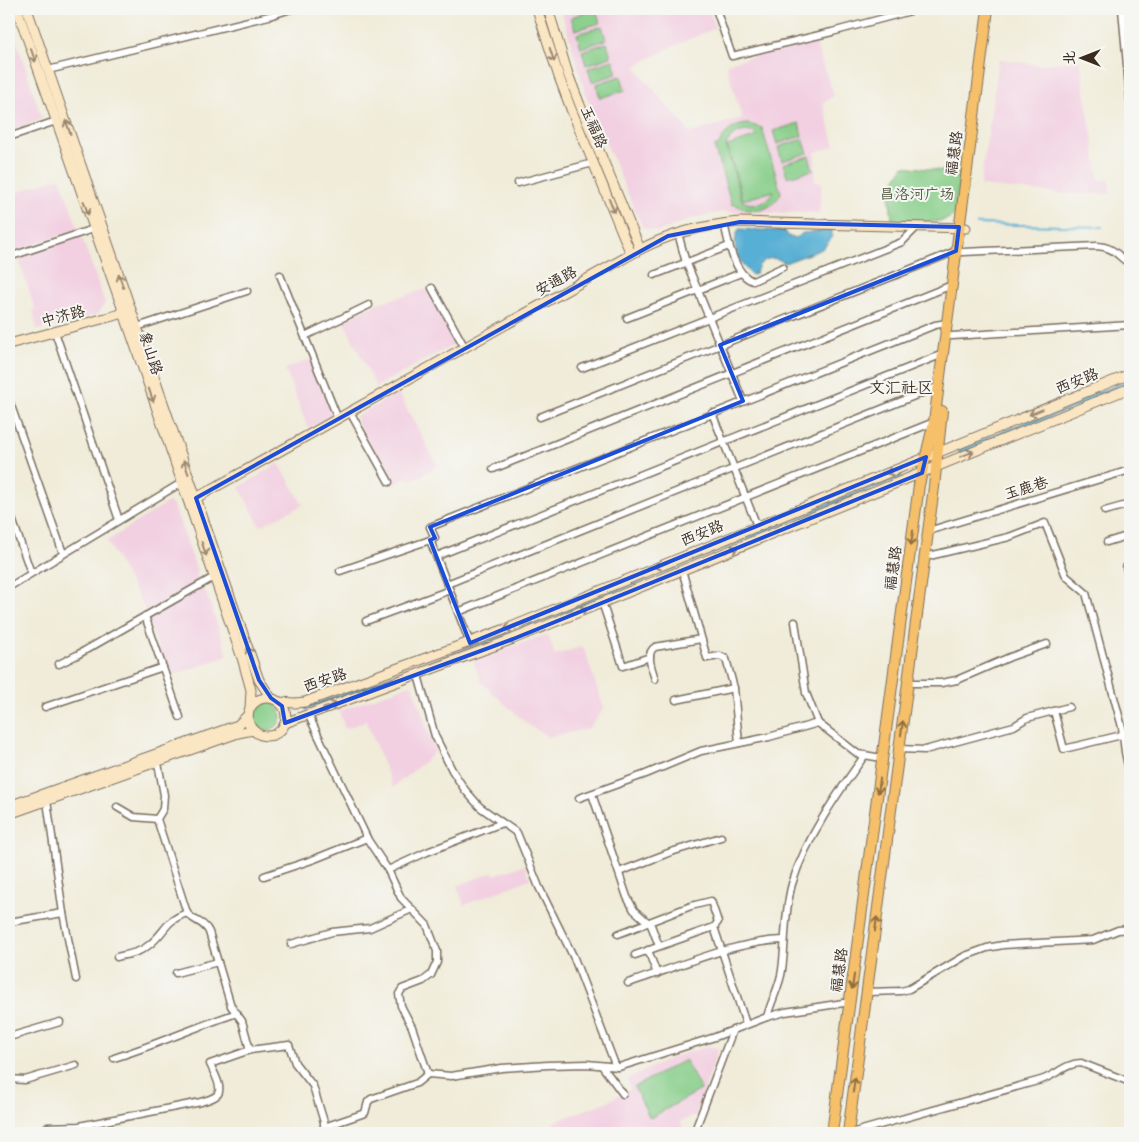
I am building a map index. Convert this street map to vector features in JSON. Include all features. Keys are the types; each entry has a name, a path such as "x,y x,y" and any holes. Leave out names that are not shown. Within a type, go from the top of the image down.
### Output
{"main road":[{"name":"福慧路","path":"849,1133 938,452 988,9"},
{"name":"福慧路","path":"963,228 995,9"},
{"name":"福慧路","path":"832,1133 919,485 934,422 952,285 960,252"}],"street":[{"name":"象山路","path":"17,9 124,314 249,681 251,696 249,711"},
{"name":"象山路","path":"27,9 259,680 270,698"},
{"path":"48,70 291,9"},
{"name":"玉福路","path":"537,9 559,77 632,254"},
{"name":"玉福路","path":"548,9 580,105 640,249"},
{"path":"716,9 732,56 918,9"},
{"path":"1122,9 1130,99"},
{"path":"9,138 56,121"},
{"path":"518,183 594,163"},
{"name":"安通路","path":"196,498 640,249 678,232 724,223 753,222 963,228"},
{"path":"724,223 729,246 741,273 746,278 753,282 784,268"},
{"path":"582,368 902,242 917,227"},
{"path":"9,257 94,229"},
{"path":"678,232 686,263 744,401"},
{"path":"654,275 729,246"},
{"path":"540,417 960,252 1106,246 1118,253 1130,264"},
{"path":"627,318 741,273"},
{"path":"280,275 338,418"},
{"path":"493,469 952,285"},
{"path":"432,288 465,348"},
{"path":"137,327 247,291"},
{"path":"305,336 370,305"},
{"name":"中济路","path":"9,344 124,314"},
{"path":"340,571 435,538 430,527 935,325 947,323"},
{"path":"952,336 1130,325"},
{"path":"55,332 119,520"},
{"path":"437,556 943,354"},
{"name":"西安路","path":"279,702 305,702 470,642 1130,374"},
{"path":"366,621 939,386"},
{"name":"西安路","path":"285,723 495,646 1130,388"},
{"path":"9,400 64,553"},
{"path":"350,412 389,482"},
{"path":"712,413 757,526"},
{"path":"458,612 934,422"},
{"path":"9,426 17,424"},
{"name":"玉鹿巷","path":"928,530 1130,470"},
{"path":"9,587 181,483"},
{"path":"1105,511 1130,504"},
{"path":"9,510 31,573"},
{"path":"925,556 1009,537 1045,523 1066,576 1086,593 1123,735 1130,775"},
{"path":"1107,542 1130,535"},
{"path":"430,540 470,642"},
{"path":"1130,566 1126,567 1130,582"},
{"path":"682,570 707,658 720,656 726,659 734,688 739,742"},
{"path":"59,664 214,577"},
{"path":"602,602 624,666 650,657"},
{"path":"145,616 180,717"},
{"path":"795,622 806,693 818,722 858,754 882,758"},
{"path":"654,679 650,651 655,647 701,639"},
{"path":"908,683 957,680 1010,657 1047,644"},
{"path":"45,707 163,667"},
{"path":"418,675 435,736 452,770 480,807 517,833 539,887 574,958 616,1067"},
{"path":"676,700 734,688"},
{"path":"9,814 47,801 238,725 249,711 258,700 270,698 279,702 284,710 285,723 280,731 272,735 263,736 253,730 249,723 249,711"},
{"path":"899,748 924,750 1014,726 1027,718 1069,707"},
{"path":"1054,711 1064,749 1130,734"},
{"path":"308,714 367,838 388,870 401,898 428,927 437,951 437,962 428,978 402,989 399,994 401,1006 412,1027 428,1074"},
{"path":"579,798 701,752 739,742 769,737 818,722"},
{"path":"9,806 157,758 253,730"},
{"path":"767,1017 781,976 787,907 800,863 838,793 865,755"},
{"path":"157,758 164,803 157,819 187,913 192,919 206,926 231,1006 242,1021 250,1050"},
{"path":"592,794 627,896 634,910 652,925 659,946"},
{"path":"47,801 63,913 76,979"},
{"path":"117,807 134,817 157,819"},
{"path":"388,870 427,852 502,823"},
{"path":"619,872 670,852 721,837"},
{"path":"264,876 312,860 367,838"},
{"path":"618,934 691,906 711,901 718,922 714,928 635,955"},
{"path":"291,944 332,932 370,928 412,910"},
{"path":"9,922 63,913"},
{"path":"116,957 144,950 154,942 174,918 187,913"},
{"path":"714,928 746,1024"},
{"path":"867,992 909,988 965,956 987,948 1003,945 1093,940 1118,930 1130,929"},
{"path":"628,983 744,945 784,940"},
{"path":"648,950 657,974"},
{"path":"176,974 218,962"},
{"path":"47,1127 79,1126 186,1106 209,1099 217,1096 220,1088 210,1064 250,1050 289,1045 295,1063 313,1086 322,1130 364,1113 368,1102 371,1100 417,1083 428,1074 451,1076 502,1068 548,1065 587,1064 616,1067 706,1040 746,1024 785,1012 850,1002"},
{"path":"114,1058 148,1048 188,1032 195,1027 237,1013"},
{"path":"9,1037 60,1022"},
{"path":"694,1133 733,1030"},
{"path":"849,1133 1041,1080 1053,1076 1070,1064 1075,1063 1081,1063 1130,1082"},
{"path":"9,1079 25,1080 76,1065"},
{"path":"602,1066 623,1094"}],"highlighted area":[{"path":"740,222 959,227 956,251 720,345 743,401 430,527 435,538 430,540 470,643 926,457 922,473 513,639 285,723 282,706 271,698 259,680 196,498 668,236"}],"shaded area":[{"path":"561,9 709,9 715,28 669,48 636,66 690,133 742,118 726,64 814,39 834,96 823,103 835,146 815,152 815,182 822,182 819,213 724,212 696,217 658,232 642,227 586,96"},
{"path":"9,23 11,23 42,119 9,131"},
{"path":"999,59 1038,65 1080,60 1099,180 1110,180 1110,194 1068,194 980,186"},
{"path":"60,177 78,229 9,253 9,195"},
{"path":"80,232 105,303 98,314 37,330 33,310 35,309 17,254"},
{"path":"428,289 457,343 376,387 343,320 378,303"},
{"path":"311,359 333,416 308,428 285,369"},
{"path":"398,393 438,466 411,481 408,477 392,486 355,417"},
{"path":"279,463 303,505 260,526 239,487"},
{"path":"168,502 174,506 197,571 197,581 195,585 146,611 107,541"},
{"path":"199,588 206,592 228,656 168,677 148,618"},
{"path":"548,634 555,655 583,646 604,709 588,729 549,737 527,724 481,682 473,661"},
{"path":"412,684 435,752 393,788 366,721 345,729 339,711"},
{"path":"525,865 530,879 464,905 457,886 493,872 494,875"},
{"path":"709,1046 718,1049 696,1116 681,1121 684,1133 555,1133 553,1122 609,1101 631,1089 627,1079 673,1057"}],"green space":[{"path":"596,9 600,23 575,30 571,17"},
{"path":"602,26 606,40 581,48 577,34"},
{"path":"607,43 611,57 586,65 582,51"},
{"path":"613,60 617,74 592,82 588,68"},
{"path":"621,76 625,90 600,98 596,84"},
{"path":"799,123 802,136 777,144 773,131"},
{"path":"748,124 762,128 781,193 772,204 761,210 748,210 735,204 732,205 714,147 719,145 730,130","holes":["747,131 758,136 727,146 743,200 774,191 764,201 751,204 742,201 726,145 737,133"]},
{"path":"803,139 808,153 782,161 778,147"},
{"path":"809,156 813,170 787,177 783,164"},
{"name":"昌洛河广场","path":"904,166 960,173 955,214 950,218 935,221 892,221 889,190"},
{"path":"267,702 277,706 281,716 277,726 267,730 257,726 253,716 257,706"},
{"path":"685,1060 701,1090 650,1118 634,1087"}],"water":[{"path":"739,229 785,231 788,236 793,238 798,237 802,233 832,230 832,238 822,249 785,263 776,259 767,260 760,265 756,274 752,275 739,260 735,248 736,235"},
{"path":"1130,379 1130,385 959,455 958,449"},
{"path":"902,473 901,478 478,648 306,710 305,707 476,645"}],"waterway":[{"path":"977,224 1102,227"}],"district":[{"name":"文汇社区","path":"901,387"}]}
